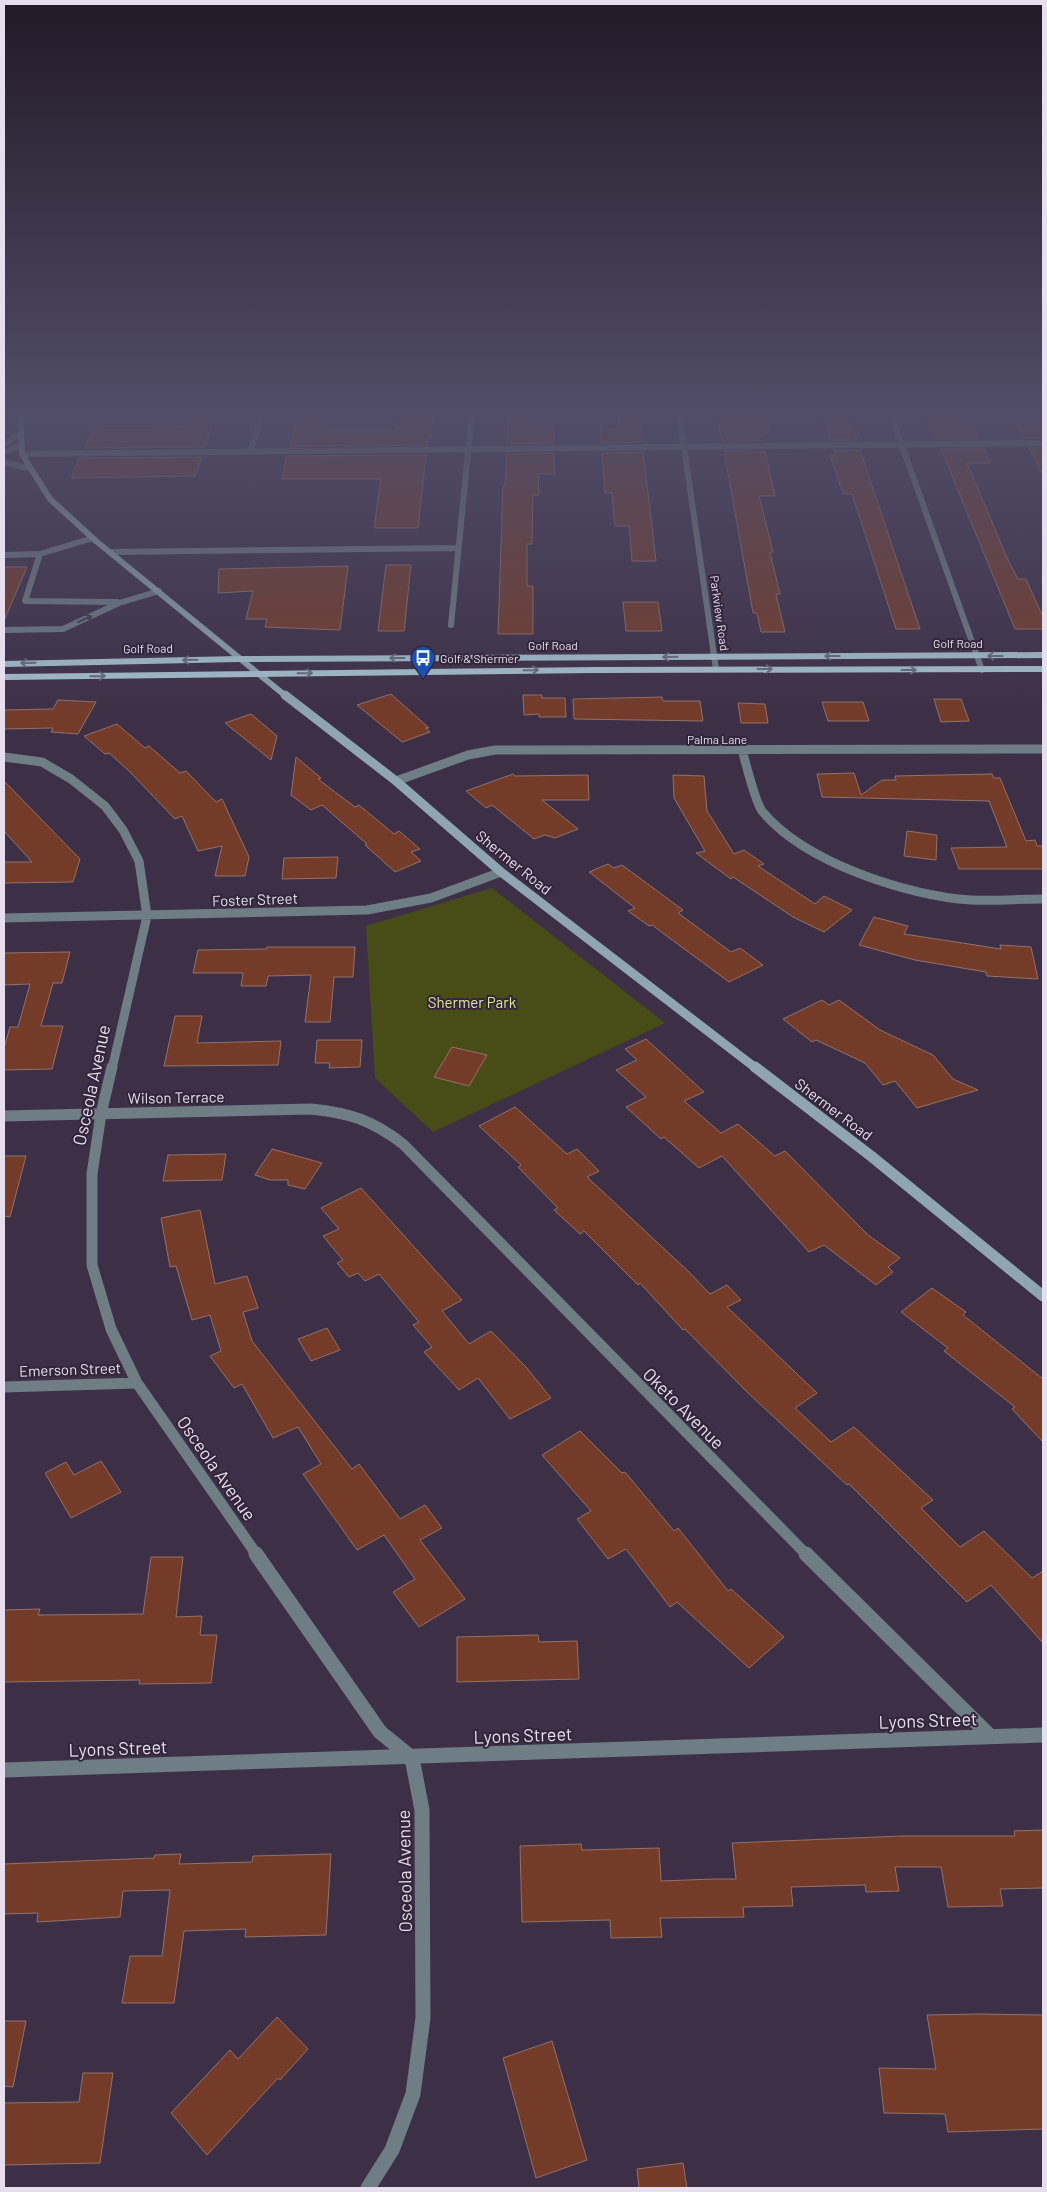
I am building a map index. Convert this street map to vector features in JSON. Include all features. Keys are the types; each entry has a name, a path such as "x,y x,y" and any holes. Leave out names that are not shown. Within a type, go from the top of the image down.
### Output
{"main road":[{"name":"Shermer Road","path":"66,514 257,674 396,781 501,872 871,1156 1043,1296"},
{"name":"Golf Road","path":"4,664 239,659 1043,655"},
{"name":"Golf Road","path":"4,677 716,669 1043,670"}],"street":[{"path":"451,625 462,514"},
{"name":"Parkview Road","path":"694,514 716,669"},
{"path":"927,514 982,670"},
{"path":"4,555 40,554 93,538"},
{"path":"110,552 458,548"},
{"path":"40,554 25,601 118,602"},
{"path":"4,630 63,629 118,602 159,591"},
{"name":"Palma Lane","path":"396,781 468,755 495,750 1043,749"},
{"path":"742,750 761,810 795,840 838,865 913,891 970,900 1043,899"},
{"name":"Osceola Avenue","path":"4,757 42,762 71,779 105,806 123,830 139,862 146,916 101,1114 92,1174 92,1265 111,1329 137,1384 380,1732 412,1758 422,1810 423,2018 414,2094 392,2150 368,2188"},
{"name":"Foster Street","path":"4,918 367,910 431,898 501,872"},
{"name":"Wilson Terrace","path":"4,1116 311,1109 349,1113"},
{"name":"Oketo Avenue","path":"349,1113 378,1124 403,1144 763,1512 990,1736"},
{"name":"Emerson Street","path":"4,1387 137,1384"},
{"name":"Lyons Street","path":"4,1770 412,1758 1043,1735"}],"green space":[{"name":"Shermer Park","path":"492,888 665,1023 433,1132 375,1078 366,926"}],"building":[{"path":"376,514 420,514 418,528 374,528"},
{"path":"502,514 533,514 532,544 527,544 527,586 533,586 533,634 498,634"},
{"path":"614,514 650,514 656,561 632,561 629,526 615,526"},
{"path":"735,514 764,514 773,552 770,552 780,594 776,594 785,632 761,632 757,613 753,613"},
{"path":"859,514 882,514 920,629 896,629"},
{"path":"968,514 989,514 1009,562 1018,579 1026,579 1043,617 1043,629 1015,629"},
{"path":"386,565 411,565 404,631 378,631"},
{"path":"348,566 340,630 265,627 267,619 246,619 253,591 218,593 219,569"},
{"path":"4,567 27,567 4,621"},
{"path":"623,602 658,602 662,631 626,631"},
{"path":"391,694 429,728 425,728 430,732 402,742 357,705"},
{"path":"523,695 542,695 542,698 565,698 566,717 539,717 539,714 524,715"},
{"path":"662,697 663,701 700,701 703,721 574,719 573,699"},
{"path":"934,699 961,699 969,721 941,722"},
{"path":"58,700 96,702 78,734 51,732 53,728 4,729 4,710 53,709"},
{"path":"822,702 863,702 869,721 828,721"},
{"path":"738,703 765,704 768,723 741,723"},
{"path":"251,714 277,736 271,760 225,723"},
{"path":"117,724 145,748 149,746 180,773 186,771 216,802 222,799 249,857 245,876 215,876 222,846 198,851 182,816 175,819 130,772 109,753 105,754 84,736"},
{"path":"296,757 321,778 318,779 355,807 359,805 394,834 399,831 420,849 411,852 421,861 395,872 365,845 367,844 322,805 311,810 291,795"},
{"path":"854,773 861,795 882,780 896,780 895,776 992,774 994,778 1000,778 1026,841 1035,840 1037,846 1043,846 1043,869 959,869 951,848 1007,847 989,801 822,797 817,774"},
{"path":"513,774 515,776 588,775 589,800 542,800 578,829 555,838 545,835 534,839 492,805 486,808 466,791"},
{"path":"673,775 704,776 707,811 734,854 744,850 764,864 758,866 815,904 824,896 852,910 824,932 793,917 733,877 731,879 696,853 705,851 674,798"},
{"path":"4,781 80,859 73,882 4,883 4,862 32,862 4,831"},
{"path":"907,831 937,835 936,860 904,856"},
{"path":"338,857 336,878 282,879 284,858"},
{"path":"608,864 614,868 622,865 683,910 678,913 731,952 740,948 763,965 729,982 652,925 649,926 628,911 635,908 589,872"},
{"path":"874,917 908,926 904,934 1001,949 1000,945 1031,947 1038,979 987,976 986,972 915,960 859,945"},
{"path":"267,947 355,947 353,977 334,977 330,1022 305,1022 311,975 268,976 266,986 241,986 243,973 193,973 198,950 267,949"},
{"path":"70,952 62,983 53,983 41,1026 63,1026 52,1069 4,1070 4,1048 10,1027 18,1027 30,984 4,985 4,953"},
{"path":"822,1000 829,1005 839,1000 880,1030 933,1055 953,1079 978,1090 917,1108 895,1081 883,1085 865,1063 816,1040 812,1042 783,1019"},
{"path":"175,1016 202,1016 197,1043 281,1041 278,1065 164,1066"},
{"path":"646,1039 704,1092 684,1101 721,1133 738,1124 775,1156 785,1151 868,1235 900,1258 888,1267 893,1272 876,1285 824,1245 809,1252 722,1156 699,1168 664,1137 661,1139 626,1107 646,1097 616,1070 637,1060 625,1049"},
{"path":"317,1040 362,1040 360,1067 329,1068 330,1063 315,1063"},
{"path":"452,1047 487,1055 469,1086 434,1077"},
{"path":"515,1107 567,1154 577,1149 599,1171 587,1177 710,1294 727,1285 741,1300 727,1307 817,1393 795,1408 831,1442 854,1427 933,1500 921,1508 960,1547 984,1531 1032,1578 1043,1571 1043,1643 991,1585 967,1602 849,1484 847,1485 747,1392 685,1329 683,1330 640,1283 638,1285 584,1231 580,1234 554,1210 558,1208 518,1167 521,1165 479,1126"},
{"path":"272,1149 322,1163 305,1189 288,1185 288,1180 270,1180 255,1175"},
{"path":"226,1154 222,1180 163,1181 168,1155"},
{"path":"4,1156 26,1156 10,1217 4,1216"},
{"path":"361,1188 462,1300 442,1311 469,1344 491,1331 526,1367 551,1398 510,1419 478,1378 459,1390 424,1352 432,1347 413,1325 419,1322 379,1274 365,1281 358,1273 349,1277 337,1263 343,1260 323,1236 339,1229 321,1208"},
{"path":"200,1210 215,1284 247,1276 258,1308 243,1312 252,1341 352,1469 359,1464 400,1519 425,1505 442,1528 420,1540 465,1599 419,1627 393,1592 415,1579 384,1535 357,1550 303,1474 321,1464 298,1427 273,1438 242,1384 234,1388 210,1356 221,1351 210,1315 192,1320 176,1266 170,1267 161,1218"},
{"path":"932,1288 966,1312 963,1315 1043,1379 1043,1442 1012,1409 1015,1407 944,1351 948,1348 901,1312"},
{"path":"327,1328 340,1350 311,1361 298,1339"},
{"path":"580,1431 622,1473 625,1472 674,1531 678,1528 728,1591 731,1589 784,1637 749,1668 677,1602 670,1607 626,1549 608,1559 577,1519 591,1511 542,1455"},
{"path":"101,1461 121,1492 71,1518 45,1473 66,1462 74,1475"},
{"path":"151,1557 183,1557 176,1617 202,1616 200,1635 217,1635 211,1683 139,1684 140,1680 4,1682 4,1610 40,1609 38,1615 143,1614"},
{"path":"538,1635 539,1642 577,1641 579,1679 457,1682 457,1637"},
{"path":"1043,1830 1043,1888 1000,1889 1003,1906 948,1907 941,1867 895,1867 899,1891 866,1892 865,1885 791,1887 793,1906 743,1907 744,1917 660,1918 662,1937 611,1938 610,1920 522,1922 520,1846 581,1844 582,1850 659,1848 661,1881 736,1879 732,1843 902,1836 1015,1836 1014,1831"},
{"path":"181,1854 179,1864 252,1862 253,1856 331,1854 326,1935 245,1937 246,1929 184,1931 174,2003 122,2003 130,1956 162,1956 170,1890 123,1891 120,1917 37,1922 38,1913 4,1914 4,1864 154,1858 155,1855"},
{"path":"927,2015 1043,2015 1043,2129 948,2132 945,2114 884,2113 879,2068 936,2069"},
{"path":"277,2017 308,2049 280,2080 278,2078 207,2155 171,2113 230,2050 238,2059"},
{"path":"4,2021 26,2021 13,2087 4,2086"},
{"path":"552,2041 587,2160 536,2178 503,2058"},
{"path":"83,2073 113,2073 100,2163 4,2165 4,2103 79,2102"},
{"path":"683,2163 687,2188 639,2188 637,2169"}],"place":[{"name":"Golf & Shermer","path":"423,679"}]}
